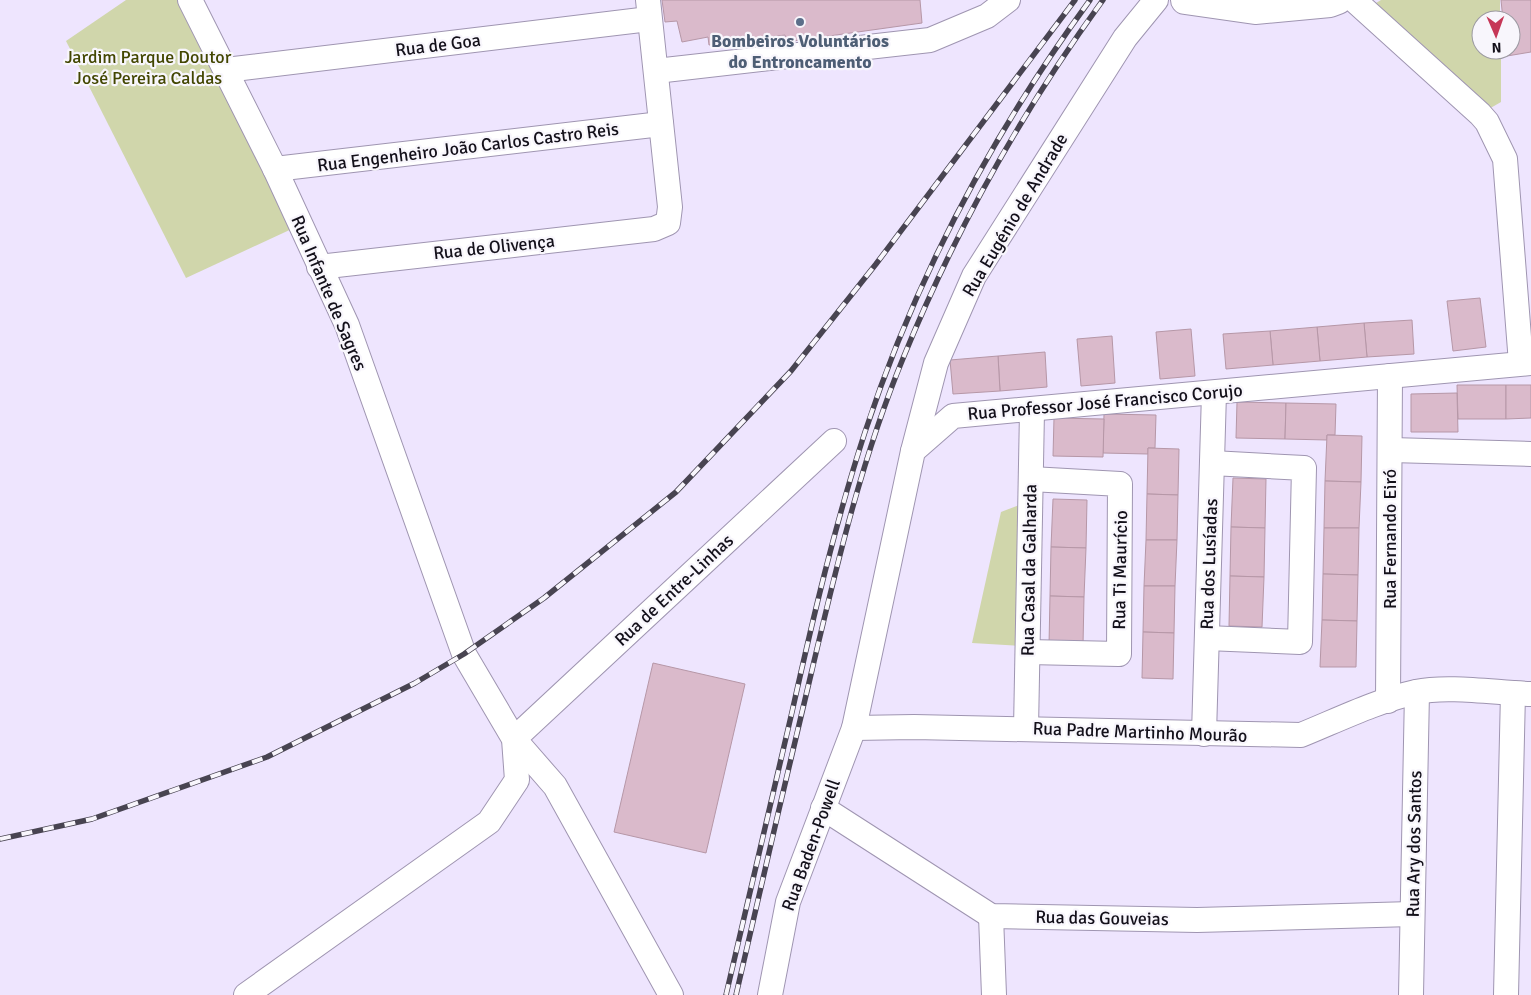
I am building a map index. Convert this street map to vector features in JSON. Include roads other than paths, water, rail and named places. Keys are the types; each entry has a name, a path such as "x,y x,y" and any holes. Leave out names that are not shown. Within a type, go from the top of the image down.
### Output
{"main road":[{"path":"1185,0 1254,10 1330,3 1338,0"}],"street":[{"name":"Rua Infante de Sagres","path":"190,0 275,169 347,325 464,654 514,739 555,786 671,995"},
{"path":"656,71 930,40 987,16 1008,0"},
{"name":"Rua Eugénio de Andrade","path":"913,451 936,363 974,276 1126,38 1156,0"},
{"path":"1361,3 1480,114 1487,122 1505,159 1526,363"},
{"name":"Rua de Goa","path":"226,70 648,10"},
{"path":"648,10 661,124"},
{"name":"Rua Engenheiro João Carlos Castro Reis","path":"275,169 661,124"},
{"name":"Rua de Olivença","path":"319,267 654,229 668,222 670,207 661,124"},
{"name":"Rua Professor José Francisco Corujo","path":"913,451 953,416 1526,363"},
{"name":"Rua Fernando Eiró","path":"1388,701 1390,376"},
{"name":"Rua dos Lusíadas","path":"1204,734 1214,393"},
{"name":"Rua Casal da Galharda","path":"1026,729 1032,410"},
{"name":"Rua de Entre-Linhas","path":"514,739 834,442"},
{"path":"1391,450 1531,454"},
{"path":"854,728 913,451"},
{"path":"1207,638 1300,642 1304,468 1212,463"},
{"name":"Rua Ti Maurício","path":"1028,652 1119,654 1120,484 1031,479"},
{"name":"Rua Padre Martinho Mourão","path":"854,728 1026,729 1301,735 1360,710 1417,692 1471,690 1522,693"},
{"name":"Rua Ary dos Santos","path":"1411,995 1417,692"},
{"path":"1506,995 1522,693"},
{"name":"Rua Baden-Powell","path":"770,995 788,902 854,728"},
{"path":"246,995 489,822 517,780 514,739"},
{"path":"823,808 991,916 994,995"},
{"name":"Rua das Gouveias","path":"991,916 1197,920 1412,914"}],"railway":[{"path":"0,839 92,819 267,757 415,683 464,654 544,598 676,492 791,371 876,264 1075,0"},
{"path":"726,995 825,571 854,467 885,374 933,262 990,153 1055,50 1090,0"},
{"path":"736,995 841,551 863,472 889,394 924,309 968,217 1018,128 1073,42 1103,0"}],"place":[{"name":"Bombeiros Voluntários do Entroncamento","path":"800,22"}],"park label":[{"name":"Jardim Parque Doutor José Pereira Caldas","path":"148,67"}]}
